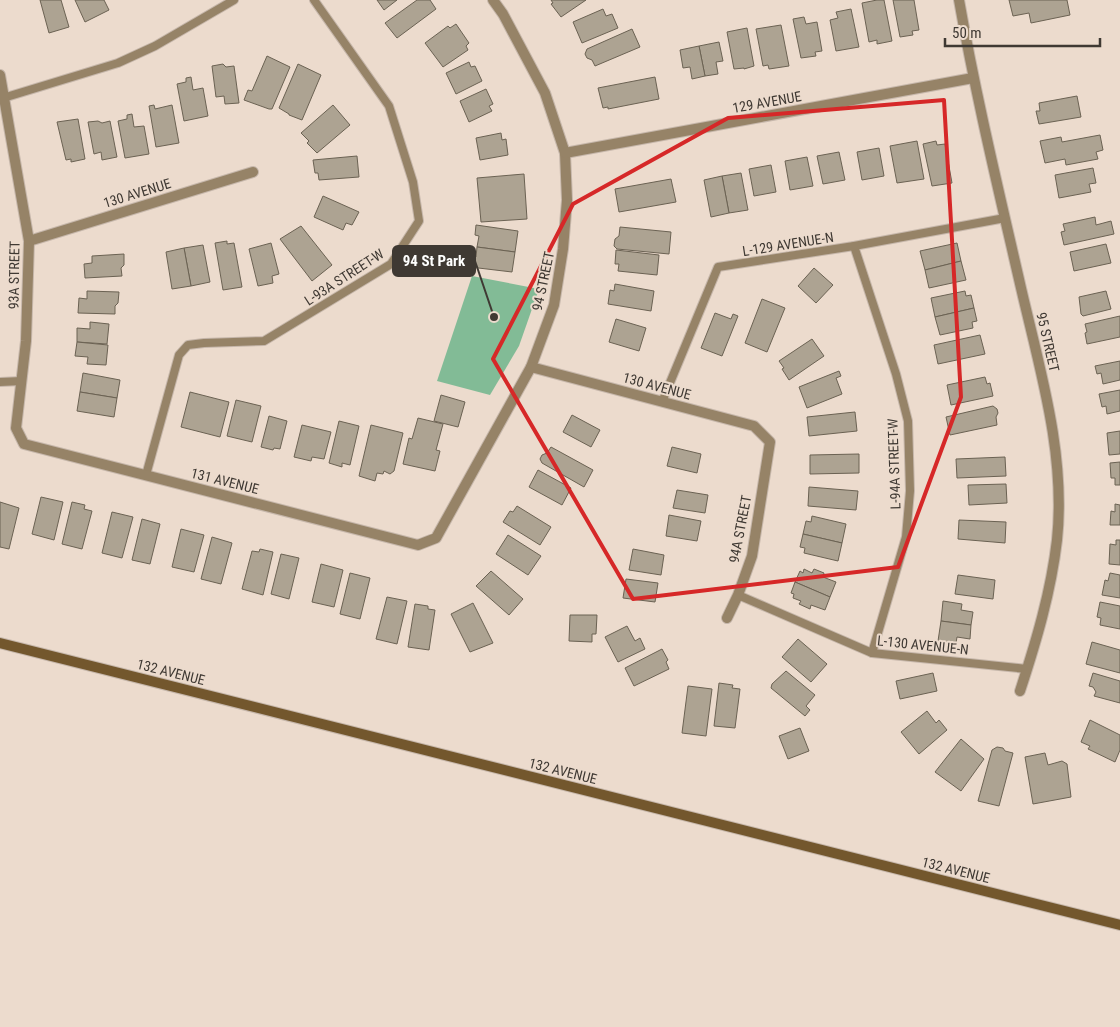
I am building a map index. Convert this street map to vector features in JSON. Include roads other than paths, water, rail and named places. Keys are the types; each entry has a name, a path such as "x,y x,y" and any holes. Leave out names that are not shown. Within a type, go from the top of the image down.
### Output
{"main road":[{"name":"132 AVENUE","path":"0,643 1120,926"}],"street":[{"name":"94 STREET","path":"418,545 436,538 531,367 554,305 564,249 567,200 565,153 545,93 508,23 492,0"},
{"name":"95 STREET","path":"959,0 973,78 1051,419 1058,489 1057,540 1048,596 1020,691"},
{"name":"93A STREET","path":"0,75 2,98 29,241 26,341 16,428 24,444"},
{"name":"129 AVENUE","path":"565,153 973,78"},
{"name":"130 AVENUE","path":"29,241 253,172"},
{"name":"130 AVENUE","path":"531,367 754,426 770,442"},
{"name":"94A STREET","path":"726,618 738,594 752,556 770,442"},
{"name":"131 AVENUE","path":"24,444 418,545"}],"lane":[{"path":"2,98 118,64 155,46 234,0"},
{"name":"L-93A STREET-W","path":"146,475 179,355 188,345 204,342 264,341 391,264 419,221 413,182 388,106 314,0"},
{"name":"L-129 AVENUE-N","path":"662,402 718,267 854,246 1005,218"},
{"name":"L-94A STREET-W","path":"854,246 896,374 908,421 910,491 906,537 872,653"},
{"path":"0,382 22,381"},
{"name":"L-130 AVENUE-N","path":"738,594 872,653 1028,668"}],"place":[{"name":"94 St Park","path":"494,317"}]}
